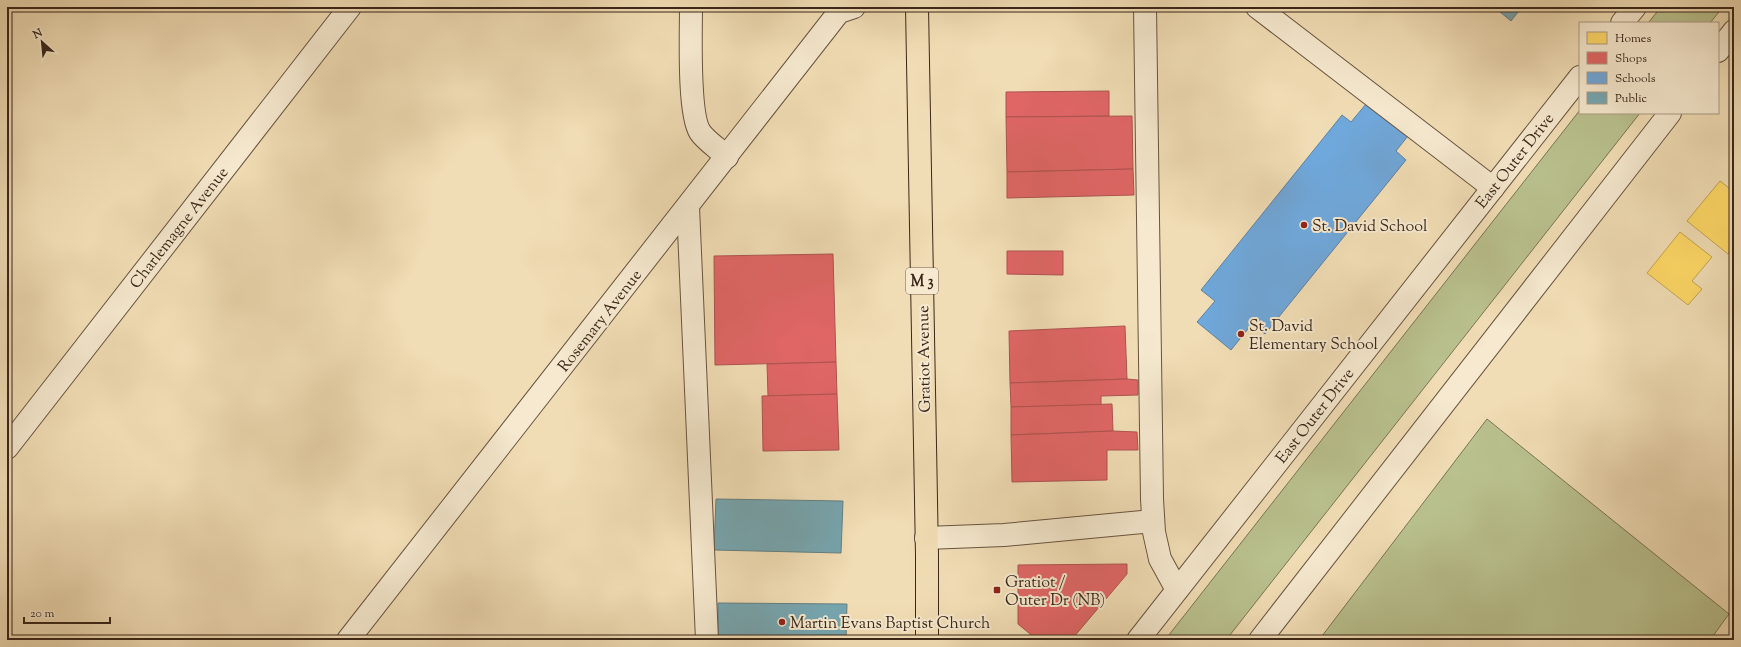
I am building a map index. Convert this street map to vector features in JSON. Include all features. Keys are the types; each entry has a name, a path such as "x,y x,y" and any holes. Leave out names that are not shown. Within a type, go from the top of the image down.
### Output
{"main road":[{"name":"Gratiot Avenue","path":"917,7 927,640"}],"street":[{"name":"Charlemagne Avenue","path":"7,448 350,7"},
{"path":"691,7 692,82 695,122 700,133 727,157"},
{"name":"Rosemary Avenue","path":"348,640 839,12 854,7"},
{"path":"1145,7 1153,521 1160,559 1177,590"},
{"path":"1256,7 1493,188"},
{"path":"1623,22 1635,7"},
{"path":"1719,50 1734,31"},
{"name":"East Outer Drive","path":"1138,640 1579,78"},
{"path":"1260,640 1669,114"},
{"path":"688,207 707,640"},
{"path":"926,538 1004,535 1153,521"}],"green space":[{"path":"1661,7 1723,7 1711,22 1649,22"},
{"path":"1579,111 1579,114 1639,114 1226,640 1165,640"},
{"path":"1487,419 1729,614 1710,640 1319,640"}],"building: Homes":[{"path":"1734,163 1734,174 1729,170"},
{"path":"1720,181 1734,192 1734,228 1732,230 1734,232 1734,247 1728,254 1687,221"},
{"path":"1680,232 1712,257 1692,281 1702,289 1688,305 1647,273"}],"building: Shops":[{"path":"1109,91 1109,116 1006,117 1006,92"},
{"path":"1132,116 1133,169 1007,172 1006,117"},
{"path":"1133,169 1134,195 1007,198 1007,172"},
{"path":"1007,251 1063,251 1063,275 1007,274"},
{"path":"833,254 836,362 715,365 714,256"},
{"path":"1125,326 1127,379 1010,383 1009,331"},
{"path":"836,362 837,394 768,396 767,364"},
{"path":"1127,379 1138,380 1138,395 1101,396 1101,405 1011,407 1010,383"},
{"path":"837,394 839,450 763,451 762,396"},
{"path":"1112,404 1113,431 1011,435 1011,407"},
{"path":"1113,431 1137,432 1138,450 1107,450 1107,480 1012,482 1011,435"},
{"path":"1127,564 1127,574 1073,638 1035,638 1018,624 1018,565"}],"building: Schools":[{"name":"St. David School","path":"1371,98 1412,131 1396,151 1406,160 1265,334 1252,324 1231,350 1197,322 1215,301 1201,290 1342,115 1351,122"}],"building: Public":[{"path":"1494,7 1522,7 1511,21"},
{"path":"716,499 843,501 841,553 714,550"},
{"name":"Martin Evans Baptist Church","path":"718,603 847,604 846,640 718,640"}],"place":[{"name":"St. David School","path":"1304,225"},
{"name":"St. David Elementary School","path":"1241,334"},
{"name":"Gratiot / Outer Dr (NB)","path":"997,590"},
{"name":"Martin Evans Baptist Church","path":"782,622"}]}
